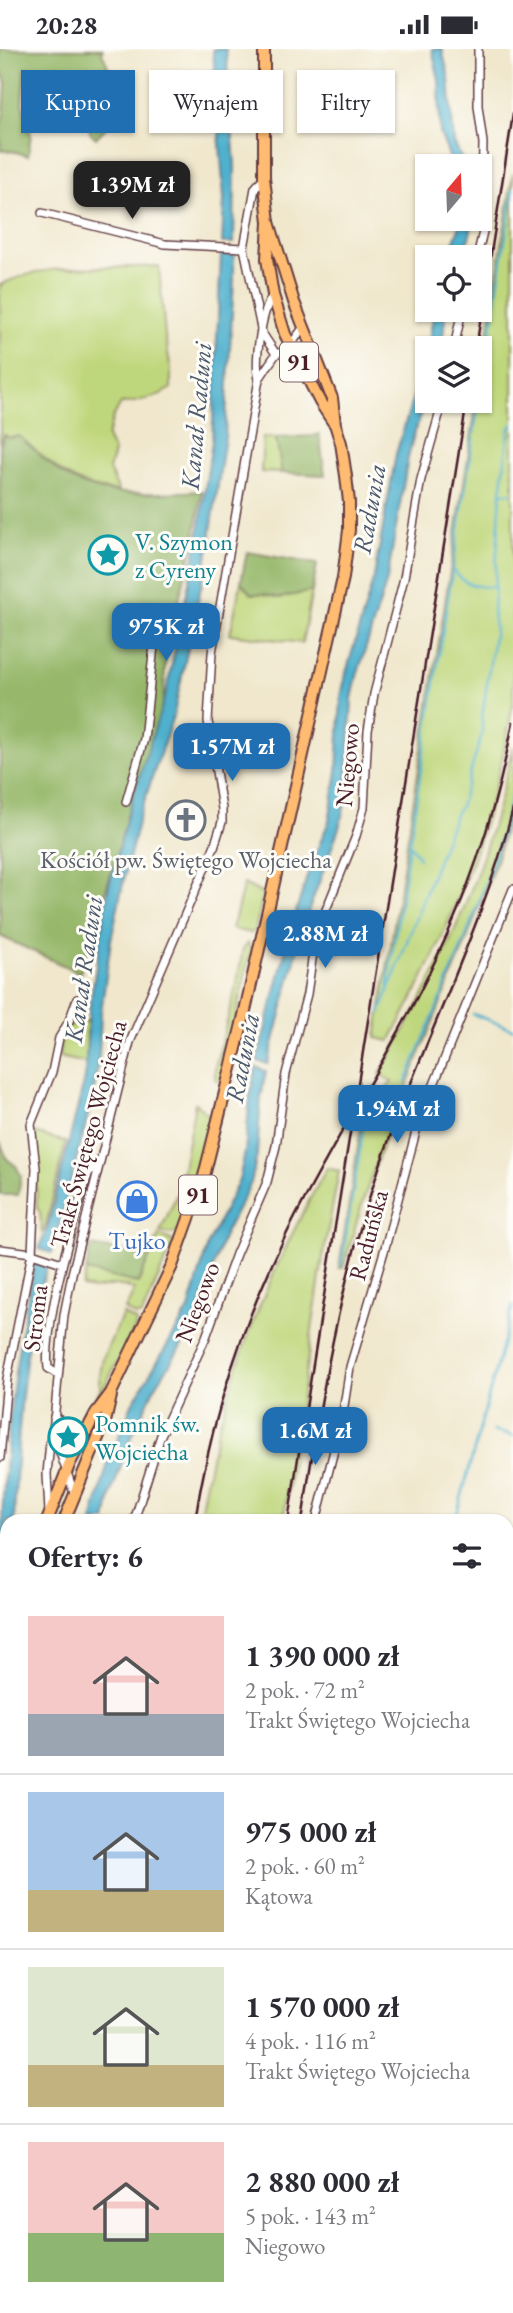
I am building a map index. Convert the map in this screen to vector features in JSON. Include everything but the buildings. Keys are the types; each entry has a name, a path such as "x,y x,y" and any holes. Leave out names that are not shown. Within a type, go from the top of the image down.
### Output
{"main road":[{"name":"Trakt Świętego Wojciecha","path":"264,49 264,177 269,222 267,259 273,295 290,345 335,425"},
{"name":"Trakt Świętego Wojciecha","path":"49,1514 66,1470 96,1413 111,1393 172,1266 191,1217 213,1145 242,1024 343,578 349,530 348,502 332,398 303,328 269,222"},
{"name":"Trakt Świętego Wojciecha","path":"66,1514 106,1418 111,1393"}],"street":[{"path":"478,49 478,106 483,143 482,200 485,223 480,245"},
{"name":"Trakt Świętego Wojciecha","path":"264,177 255,188 240,248 262,333 276,354"},
{"path":"42,213 164,244 240,248"},
{"name":"Trakt Świętego Wojciecha","path":"48,1514 47,1474 64,1315 99,1163 130,1042 204,873 222,821 208,721 212,653 259,379 257,370 262,333 268,302 273,295"},
{"name":"Trakt Świętego Wojciecha","path":"259,379 276,354 286,350 303,328"},
{"name":"Niegowo","path":"136,1514 161,1436 206,1337 236,1254 267,1182 276,1146 286,1074 307,994 314,946 364,808 368,731 374,694 404,578 421,479 440,413"},
{"path":"126,801 144,739 155,636"},
{"name":"Raduńska","path":"318,1514 342,1419 350,1367 418,1124 513,889"},
{"path":"0,1458 7,1379 34,1254 36,1168 31,1124 51,1072 59,1038 77,999"},
{"name":"Stroma","path":"57,1374 48,1369 47,1354 62,1263 88,1174 99,1163"},
{"name":"Stroma","path":"0,1249 34,1254 62,1263"},
{"path":"54,1417 76,1429 89,1427"},
{"name":"Trakt Świętego Wojciecha","path":"53,1432 74,1493"}],"green space":[{"path":"0,49 103,49 108,70 21,70 21,133 31,133 28,156 1,150 0,127 6,83 0,67"},
{"path":"513,173 513,704 494,792 466,877 431,960 390,1041 376,1038 475,413 492,413 492,336 487,336 490,322 492,322 492,307"},
{"path":"159,266 171,389 147,399 121,404 113,417 107,437 114,452 109,470 119,491 76,481 19,436 10,438 4,435 0,445 0,285 19,277 58,269"},
{"path":"319,434 325,475 282,473 276,438"},
{"path":"4,435 10,438 19,436 60,472 92,487 147,494 202,491 194,541 166,650 163,706 80,973 0,936 0,446"},
{"path":"263,437 276,438 282,473 261,472"},
{"path":"247,552 317,564 312,591 280,598 251,594 241,582"},
{"path":"241,582 252,594 280,598 312,591 302,643 230,634"},
{"path":"513,746 513,798 497,858 466,942 385,1138 343,1268 339,1268 365,1101 373,1087 386,1089 392,1082 380,1074 427,989 464,908 492,828"},
{"path":"244,884 263,894 255,930 251,933 232,929"},
{"path":"248,943 251,949 227,1055 220,1056 226,1060 221,1079 217,1081 215,1067 243,949"},
{"path":"87,1020 86,1063 59,1057 61,1041 69,1026"},
{"path":"195,1103 212,1118 202,1158 179,1231 171,1234 160,1232 179,1190"},
{"path":"34,1133 66,1142 42,1233 40,1212 37,1208"},
{"path":"0,1142 7,1159 16,1166 21,1176 18,1195 0,1195"},
{"path":"327,1168 339,1171 323,1257 284,1514 200,1514 218,1428 247,1339 264,1295"},
{"path":"159,1235 173,1241 173,1244 142,1315 136,1316 125,1310 135,1289 115,1285 93,1289 82,1287 86,1271 138,1283"},
{"path":"91,1246 150,1256 138,1283 86,1271"},
{"path":"123,1314 136,1321 135,1328 90,1414 84,1422 75,1424 88,1405 93,1404 101,1387 99,1382 103,1358"}],"water":[{"path":"213,49 226,49 228,70 215,70"},
{"path":"432,49 442,49 449,78 454,143 459,154 448,154 440,133 439,80"},
{"path":"219,133 233,133 234,243 222,243 224,198"},
{"path":"458,231 471,231 465,245 452,245"},
{"path":"221,255 234,255 234,278 225,437 207,559 174,713 140,814 122,888 111,940 93,1096 52,1253 39,1249 47,1229 85,1078 89,1010 109,885 129,809 166,693 198,538 212,441"},
{"path":"432,322 445,322 443,336 430,336"},
{"path":"415,391 415,413 422,413 408,458 387,580 352,699 346,799 340,825 305,921 268,1064 257,1061 294,918 309,870 329,821 337,771 341,697 374,577 396,454"},
{"path":"256,1067 266,1071 257,1155 251,1183 224,1235 194,1326 154,1389 129,1442 107,1514 94,1514 108,1463 132,1404 189,1309 208,1244 239,1180 245,1152 250,1095"},
{"path":"35,1263 47,1267 26,1361 19,1425 14,1514 3,1514 12,1395"}],"waterway":[{"path":"490,336 513,190"},
{"path":"389,991 389,974 477,413"},
{"path":"510,493 501,493 509,430 513,423"},
{"path":"380,1013 460,807 482,734 495,629 493,612 501,493"},
{"path":"453,569 471,584 495,587"},
{"path":"406,1082 479,901 513,790"},
{"path":"410,844 419,858"},
{"path":"473,1014 513,1029"},
{"path":"341,1266 367,1106 396,1092 399,1094"},
{"path":"369,1094 371,1104"},
{"path":"457,1514 513,1305"},
{"path":"493,1431 513,1436"}],"railway":[{"path":"478,336 513,114"},
{"path":"289,1514 465,413"},
{"path":"196,1514 218,1414 253,1310 300,1207 399,1031 449,931 482,843 500,783 513,722"},
{"path":"303,1514 333,1342 365,1211 395,1123 484,900 513,809"}],"place":[{"name":"V. Szymon z Cyreny","path":"108,555"},
{"name":"Kościół pw. Świętego Wojciecha","path":"186,820"},
{"name":"Tujko","path":"137,1201"},
{"name":"Pomnik św. Wojciecha","path":"68,1437"}],"water label":[{"name":"Kanał Raduni","path":"196,416"},
{"name":"Radunia","path":"369,509"},
{"name":"Kanał Raduni","path":"83,969"},
{"name":"Radunia","path":"242,1058"}]}
